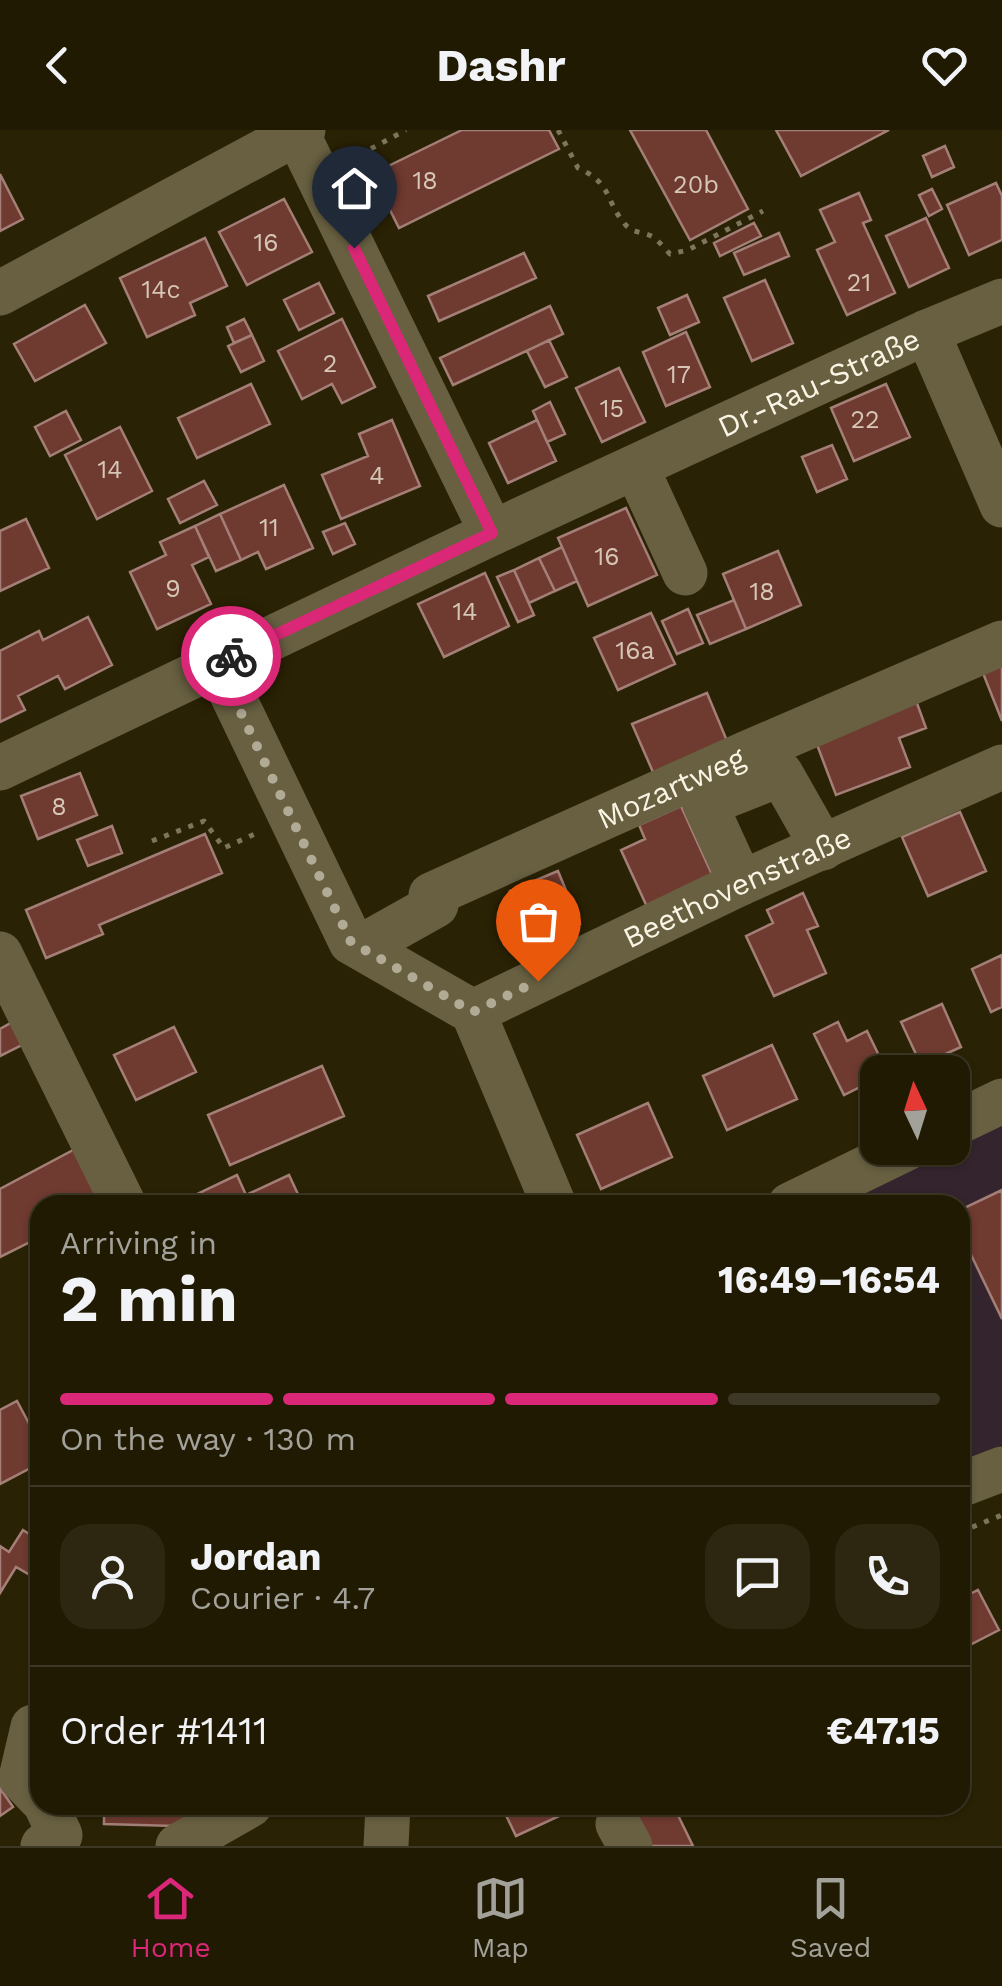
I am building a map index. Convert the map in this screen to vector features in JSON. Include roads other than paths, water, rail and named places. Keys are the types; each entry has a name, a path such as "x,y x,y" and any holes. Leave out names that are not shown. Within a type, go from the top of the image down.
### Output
{"street":[{"path":"0,293 300,132 492,533"},
{"name":"Dr.-Rau-Straße","path":"0,768 492,533 1002,301"},
{"path":"927,332 1002,504"},
{"path":"636,466 685,573"},
{"name":"Mozartweg","path":"360,947 436,905 432,895 1002,642"},
{"path":"217,663 351,942 473,1012 550,1195"},
{"name":"Beethovenstraße","path":"473,1012 741,884 1002,767"},
{"path":"741,884 704,804 781,774 822,848"},
{"path":"0,954 119,1195"},
{"path":"970,1116 1002,1101"},
{"path":"811,1195 872,1165"},
{"path":"970,1481 1002,1468"},
{"path":"24,1722 21,1778 30,1787"},
{"path":"43,1846 60,1835 51,1815"},
{"path":"178,1846 232,1815"},
{"path":"386,1846 388,1815"}]}
